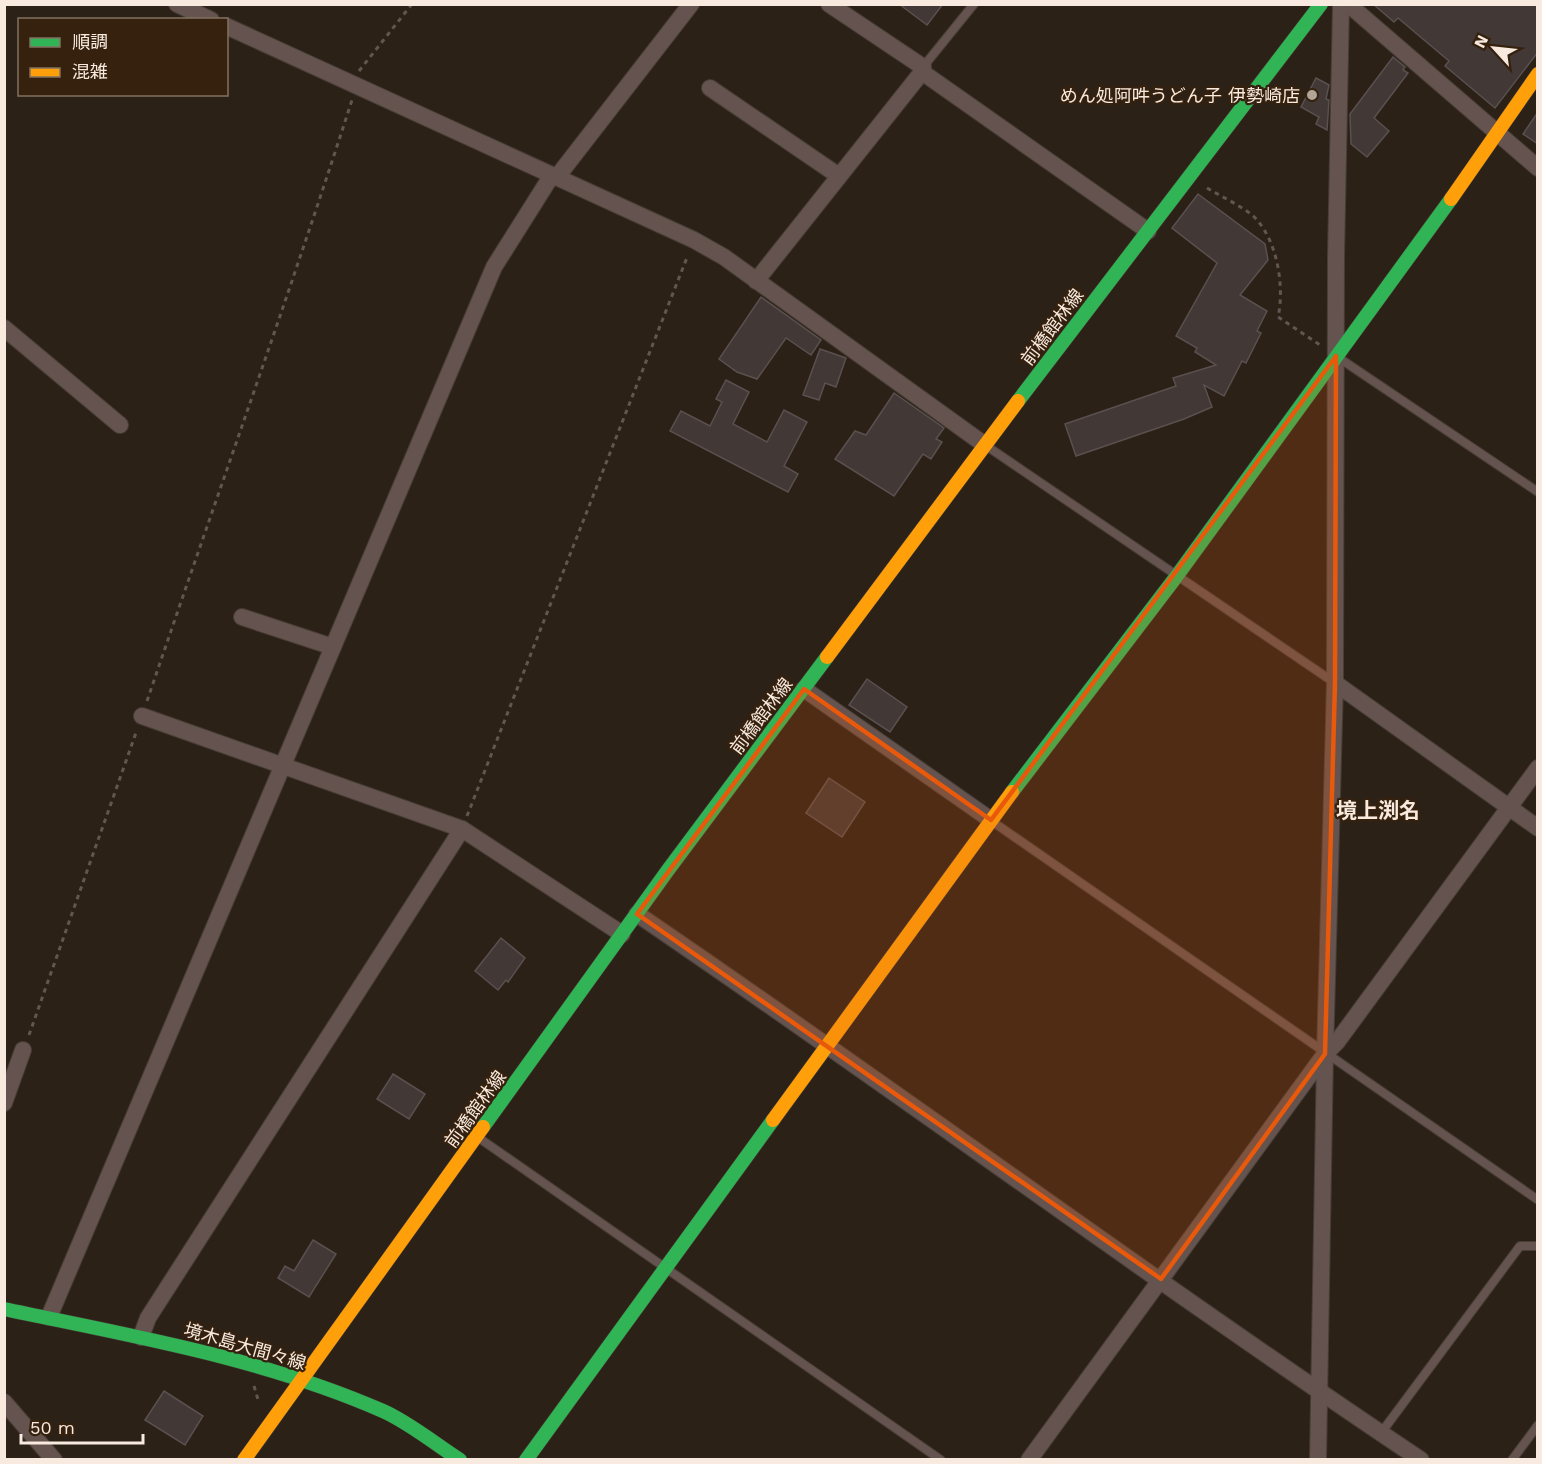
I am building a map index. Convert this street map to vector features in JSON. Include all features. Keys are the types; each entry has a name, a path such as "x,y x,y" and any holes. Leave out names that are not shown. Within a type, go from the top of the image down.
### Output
{"main road":[{"name":"前橋館林線","path":"244,1460 622,934 804,688 985,445 1322,4"},
{"path":"526,1460 830,1045 991,820 1176,577 1491,146 1495,134 1538,75"},
{"name":"境木島大間々線","path":"4,1309 208,1352 301,1380 385,1412 460,1460"}],"street":[{"path":"177,4 207,18"},
{"path":"49,1317 494,267 554,176 691,4"},
{"path":"829,4 1148,231"},
{"path":"1318,1460 1325,1054 1335,683 1336,356 1341,4"},
{"path":"1348,4 1495,134 1538,168"},
{"path":"228,27 694,240 724,257 985,445"},
{"path":"756,281 923,70"},
{"path":"710,88 839,177"},
{"path":"4,328 120,425"},
{"path":"242,617 333,647"},
{"path":"1335,683 1538,828"},
{"path":"804,688 991,820"},
{"path":"142,716 462,830 622,934"},
{"path":"1029,1460 1325,1054 1337,1042 1538,768"},
{"path":"141,1337 148,1318 462,830"},
{"path":"637,914 830,1045 1320,1392 1421,1460"},
{"path":"4,1103 23,1050"},
{"path":"4,1402 54,1460"}],"lane":[{"path":"923,70 974,4"},
{"path":"1336,356 1538,492"},
{"path":"985,445 1335,683"},
{"path":"991,820 1538,1200"},
{"path":"477,1136 941,1460"},
{"path":"1381,1432 1520,1246 1537,1246"},
{"path":"1512,1460 1538,1425"}],"path":[{"path":"23,1050 283,311 354,83 412,4"},
{"path":"1189,177 1242,207 1265,231 1274,253 1280,286 1282,300 1278,316 1336,356"},
{"path":"462,830 694,240"},
{"path":"247,1378 258,1396 259,1411"}],"highlighted area":[{"path":"1336,356 1335,683 1325,1054 1161,1279 637,914 804,689 991,820"}],"building":[{"path":"899,4 943,4 927,25"},
{"path":"1373,4 1538,4 1538,52 1495,108 1445,66 1449,61 1398,18 1394,22"},
{"path":"1393,57 1405,67 1403,70 1408,73 1374,118 1389,131 1367,157 1351,144 1350,114"},
{"path":"1316,78 1329,85 1326,99 1329,100 1327,130 1316,124 1319,117 1301,107"},
{"path":"1538,112 1538,144 1523,134"},
{"path":"1198,194 1265,244 1268,260 1240,295 1267,311 1257,331 1261,333 1246,363 1242,361 1224,396 1204,385 1212,407 1076,456 1065,424 1176,386 1173,378 1216,365 1195,352 1197,348 1176,336 1217,263 1172,228"},
{"path":"761,297 821,340 811,355 786,338 757,379 737,372 719,359"},
{"path":"820,349 846,358 836,387 825,383 819,400 803,395"},
{"path":"726,380 749,392 733,424 767,442 784,410 807,422 784,466 798,474 788,492 670,431 681,411 710,426 722,402 716,399"},
{"path":"894,393 944,428 936,439 942,442 931,459 923,454 894,496 835,459 855,431 866,435"},
{"path":"867,679 907,707 890,732 849,705"},
{"path":"829,778 865,802 842,837 806,813"},
{"path":"501,938 525,958 508,982 506,980 498,990 475,971"},
{"path":"393,1074 425,1094 409,1119 377,1099"},
{"path":"313,1240 336,1254 309,1297 278,1278 285,1266 294,1271"},
{"path":"164,1391 203,1416 185,1445 145,1420"}],"traffic: fast":[{"path":"1018,401 1321,4"},
{"path":"1012,792 1176,577 1451,199"},
{"path":"483,1127 668,870 827,657"},
{"path":"526,1460 773,1120"},
{"path":"4,1309 196,1350 291,1376 383,1411 460,1460"}],"traffic: slow":[{"path":"1451,199 1538,74"},
{"path":"827,657 1018,401"},
{"path":"773,1120 1012,792"},
{"path":"244,1460 483,1127"}],"place":[{"name":"めん処阿吽うどん子 伊勢崎店","path":"1312,95"}],"district":[{"name":"境上渕名","path":"1378,810"}]}
